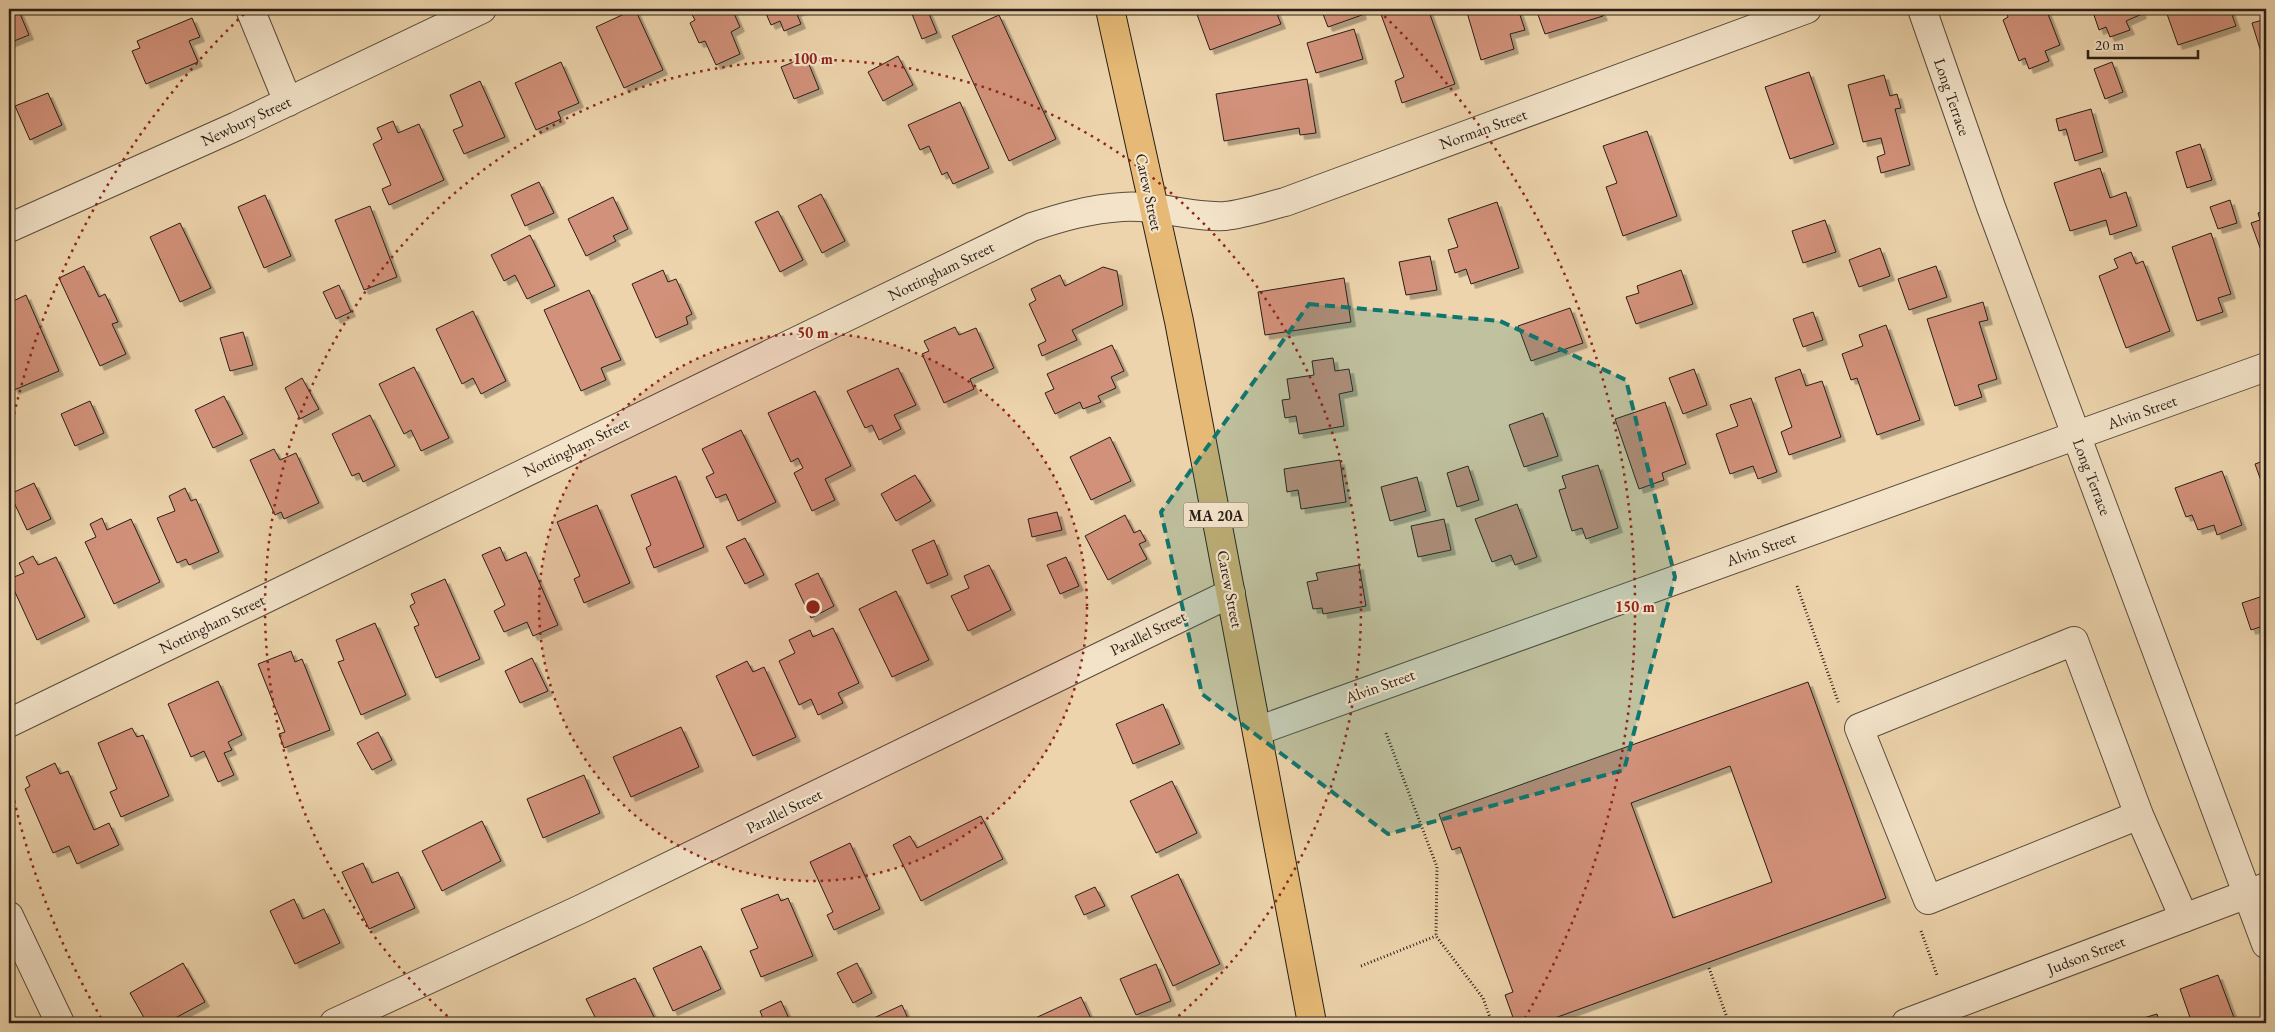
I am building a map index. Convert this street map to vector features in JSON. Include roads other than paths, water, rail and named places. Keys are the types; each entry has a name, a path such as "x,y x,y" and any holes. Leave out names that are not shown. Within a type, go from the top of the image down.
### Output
{"main road":[{"name":"Carew Street","path":"1110,9 1179,321 1231,593 1308,1022"}],"street":[{"path":"250,9 288,102"},
{"name":"Newbury Street","path":"9,228 288,102 482,9"},
{"name":"Norman Street","path":"1153,210 1196,216 1227,216 1285,202 1807,9"},
{"name":"Long Terrace","path":"1922,9 1991,207 2076,436 2257,890 2266,944"},
{"name":"Nottingham Street","path":"9,723 1032,227 1073,213 1123,206 1153,210"},
{"name":"Alvin Street","path":"1256,731 2266,367"},
{"name":"Parallel Street","path":"334,1023 582,909 1231,593"},
{"path":"2139,815 1928,900 1859,728 2074,641 2139,815 2184,918"},
{"name":"Judson Street","path":"1906,1023 2257,890"},
{"path":"9,916 60,1023"}]}
